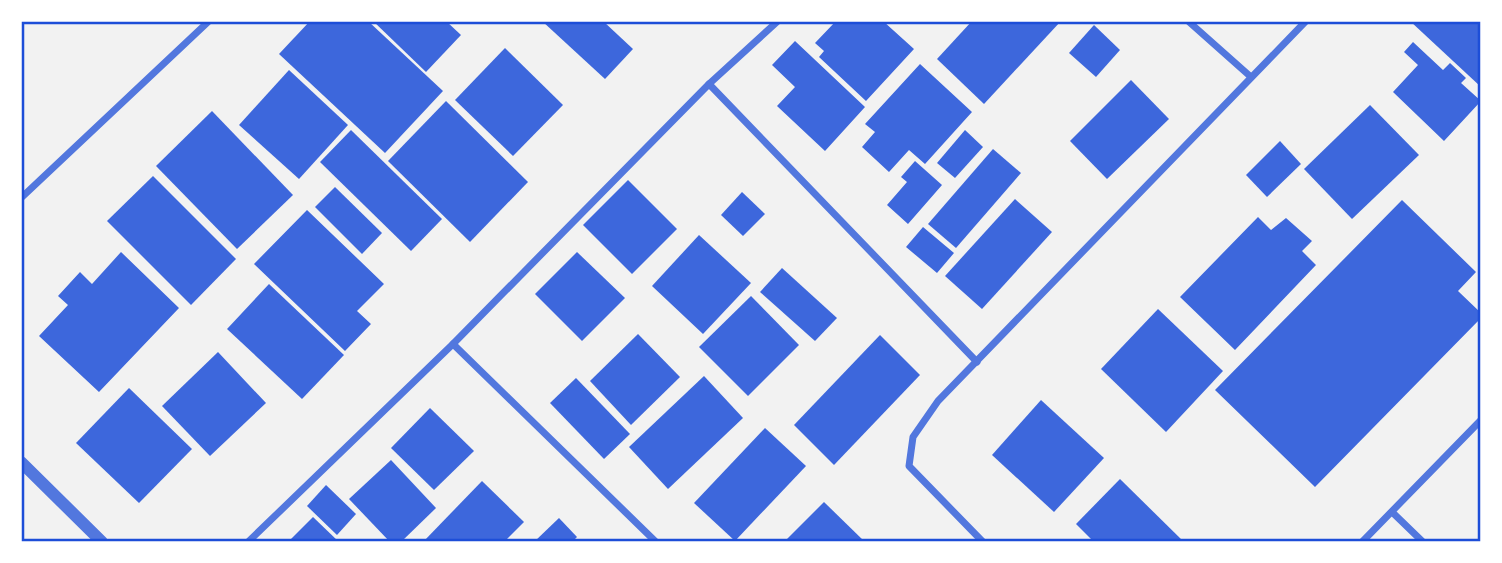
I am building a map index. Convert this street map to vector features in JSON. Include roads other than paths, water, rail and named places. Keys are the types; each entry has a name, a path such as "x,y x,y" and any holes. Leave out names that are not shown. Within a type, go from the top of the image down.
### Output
{"street":[{"path":"21,198 209,21"},
{"path":"248,542 453,344 709,84 778,21"},
{"path":"1188,21 1251,77"},
{"path":"983,542 909,466 912,436 939,401 1306,21"},
{"path":"709,84 977,362"},
{"path":"453,344 656,542"},
{"path":"1363,542 1481,420"},
{"path":"21,462 102,542"},
{"path":"1392,512 1423,542"}]}
